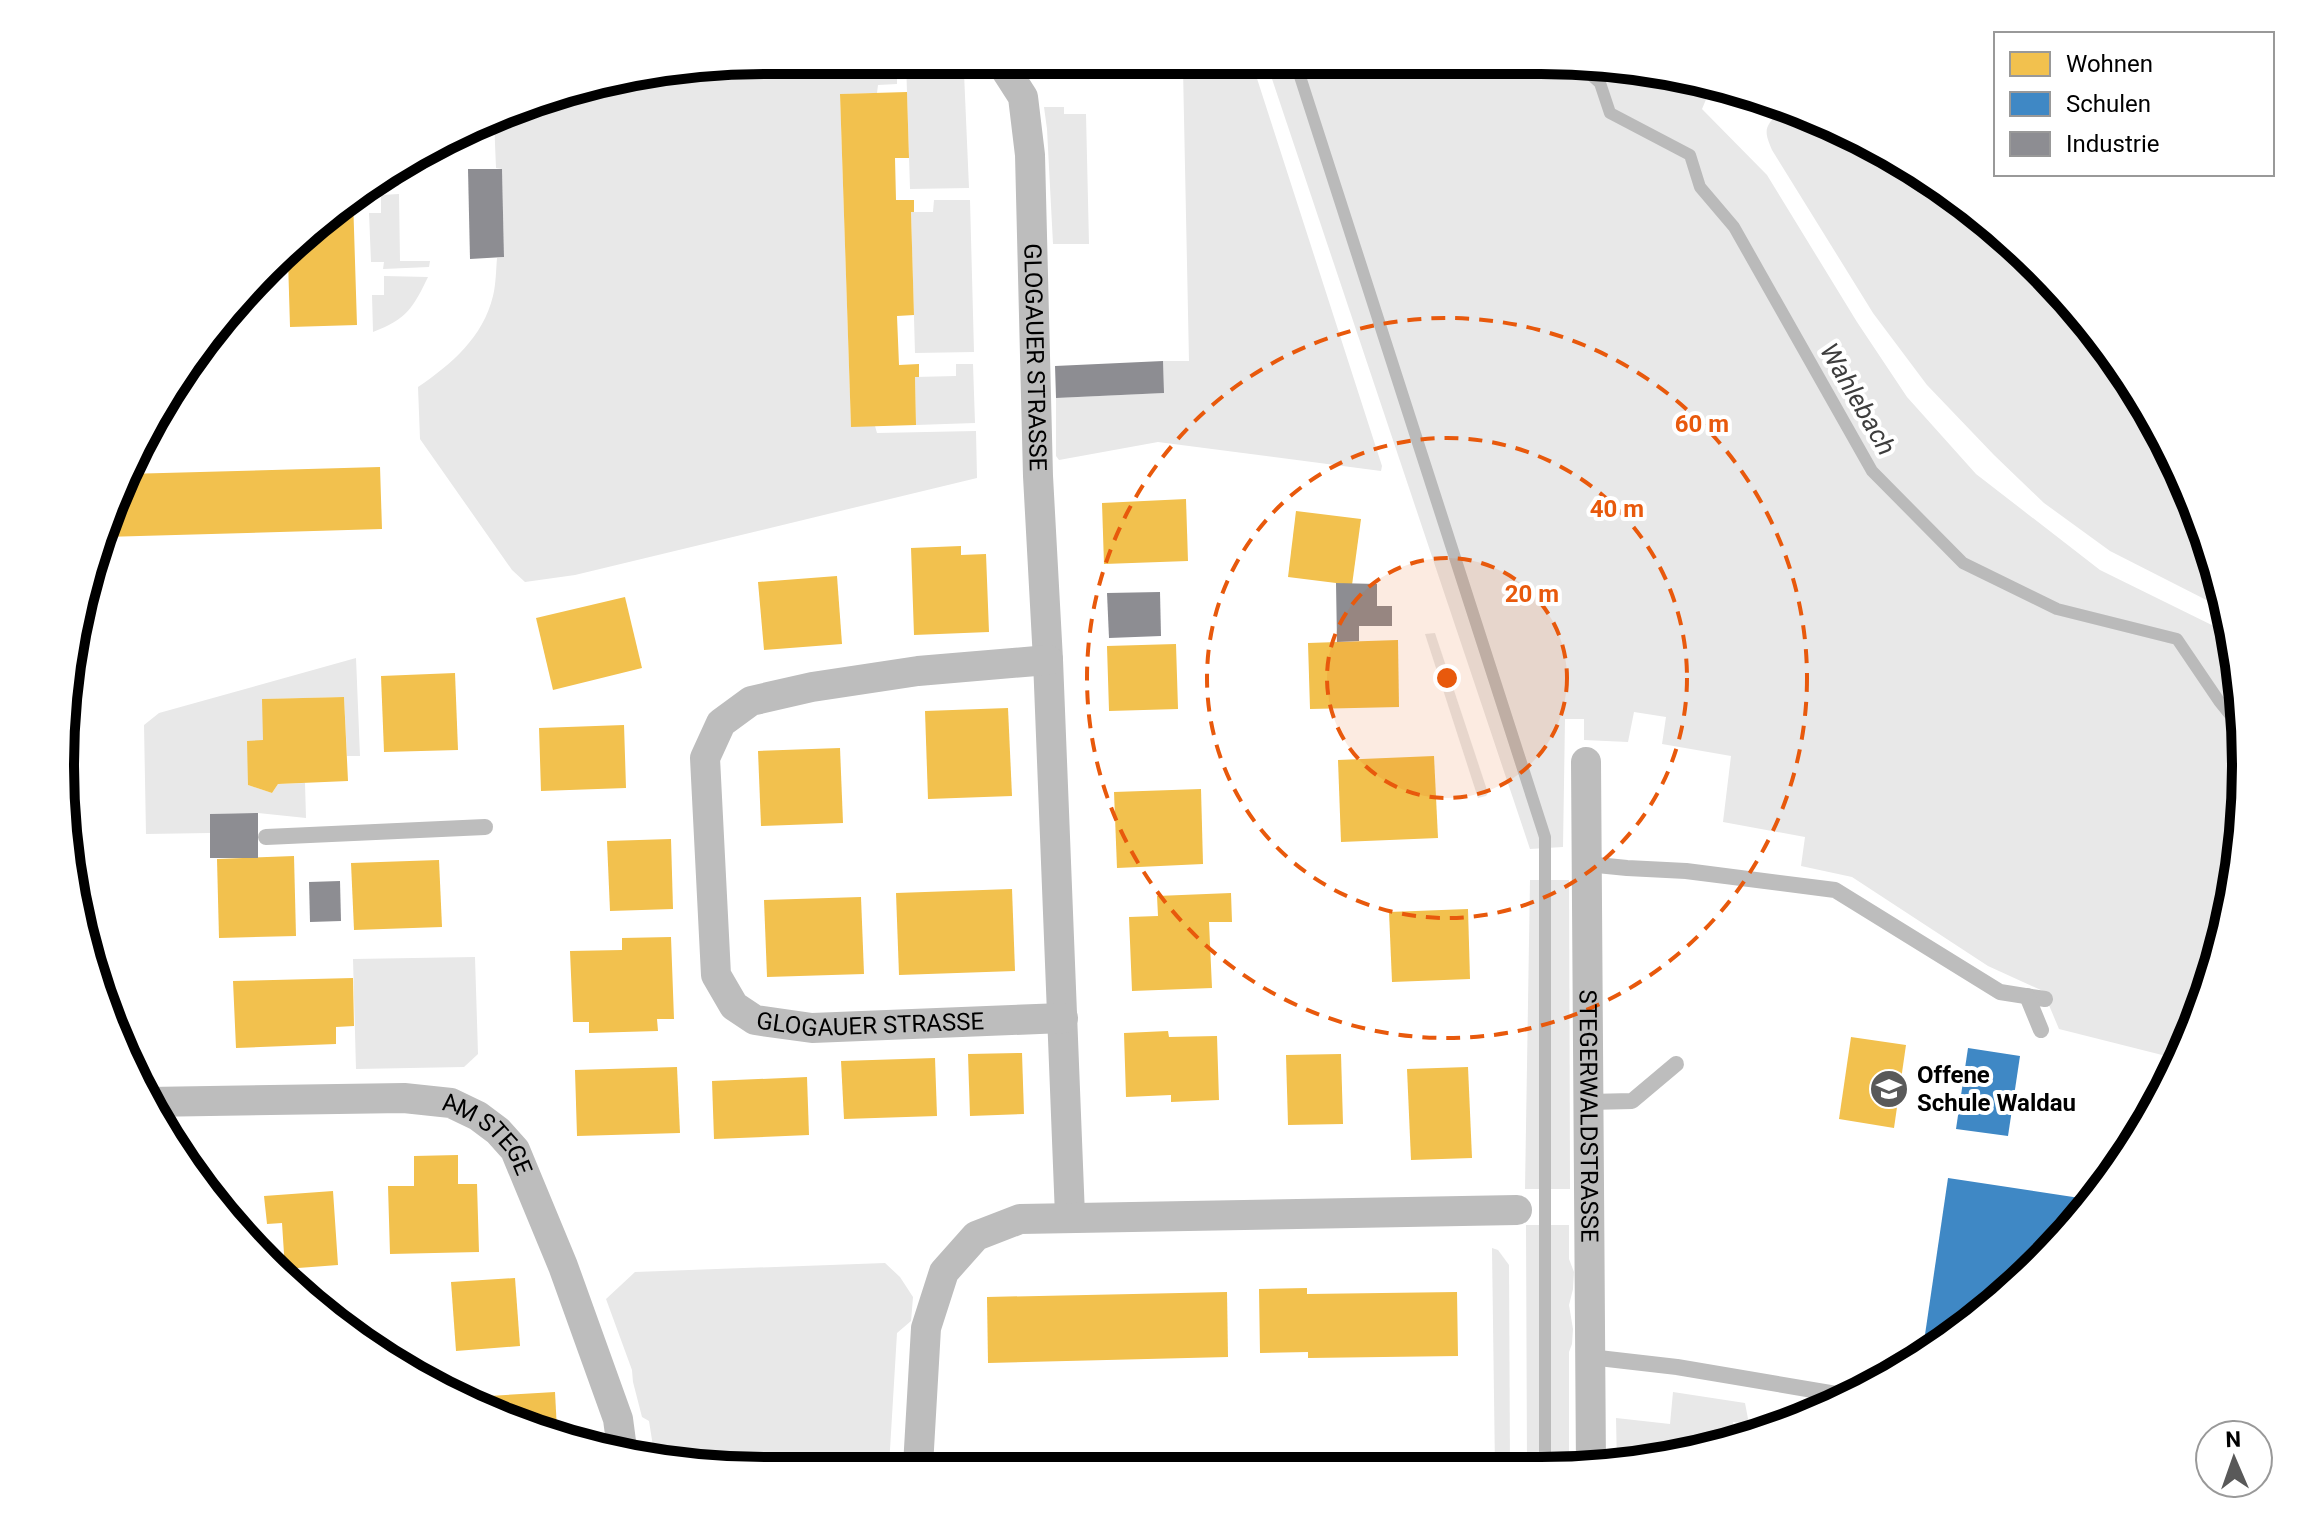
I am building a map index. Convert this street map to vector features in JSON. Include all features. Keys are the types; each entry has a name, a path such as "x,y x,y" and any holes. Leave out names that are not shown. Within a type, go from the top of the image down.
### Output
{"street":[{"name":"GLOGAUER STRASSE","path":"1008,74 1023,97 1030,155 1038,476 1070,1216"},
{"name":"GLOGAUER STRASSE","path":"1048,660 918,671 812,687 751,701 721,723 705,758 716,975 734,1006 755,1020 812,1028 1063,1018"},
{"name":"STEGERWALDSTRASSE","path":"1586,762 1591,1455"},
{"name":"AM STEGE","path":"162,1102 404,1098 451,1103 478,1116 498,1131 515,1150 563,1266 618,1419 621,1442"},
{"path":"919,1457 926,1328 944,1272 976,1236 1020,1219 1070,1216 1517,1210"}],"lane":[{"path":"266,837 485,827"},
{"path":"1587,864 1686,871 1835,890 2000,992 2045,999"},
{"path":"2027,996 2041,1030"},
{"path":"1589,1102 1632,1101 1676,1064"},
{"path":"1590,1357 1677,1367 1830,1393"}],"shaded area":[{"path":"897,74 897,84 878,85 877,93 840,94 851,426 875,426 877,433 976,431 977,478 575,575 525,582 512,570 420,439 418,387 443,369 474,337 493,296 497,258 504,257 502,169 496,168 494,130 543,111 631,87 720,75"},
{"path":"906,74 964,74 969,188 910,189"},
{"path":"1183,74 1256,74 1382,466 1381,471 1158,442 1059,460 1056,456 1056,398 1164,393 1163,361 1189,361"},
{"path":"1270,74 1586,75 1675,87 1708,95 1702,109 1767,175 1907,397 1976,474 2100,570 2218,628 2231,720 2231,811 2226,856 2208,944 2195,988 2167,1056 2059,1029 2043,991 1988,966 1852,877 1801,866 1805,837 1723,822 1731,756 1662,744 1666,717 1634,712 1628,742 1584,740 1584,719 1565,719 1563,847 1530,849"},
{"path":"1044,107 1064,107 1064,114 1086,114 1089,244 1053,244"},
{"path":"1776,116 1846,145 1925,191 1996,246 2060,310 2115,381 2161,460 2195,543 2212,603 2110,551 2044,503 1927,385 1873,313 1772,150 1767,137"},
{"path":"399,194 400,261 430,261 429,267 383,269 384,262 371,262 369,213 381,213 381,195"},
{"path":"934,200 970,200 974,352 915,353 911,212 933,212"},
{"path":"384,276 428,277 408,311 373,332 372,295 384,295"},
{"path":"956,364 973,364 975,423 916,425 915,377 956,376"},
{"path":"1435,633 1488,793 1486,796 1478,798 1425,634"},
{"path":"356,658 360,756 347,756 344,697 263,699 263,740 248,785 272,793 278,784 305,783 306,818 258,813 210,814 210,833 146,834 144,725 159,713"},
{"path":"1530,880 1569,880 1570,1189 1525,1189"},
{"path":"475,957 478,1054 464,1067 356,1069 353,959"},
{"path":"1526,1225 1569,1225 1569,1259 1574,1272 1569,1305 1573,1329 1569,1352 1569,1456 1527,1457"},
{"path":"1492,1248 1498,1250 1509,1265 1510,1457 1495,1457"},
{"path":"885,1263 900,1277 913,1297 911,1321 897,1333 890,1457 720,1456 653,1448 649,1421 642,1417 632,1370 606,1299 635,1272"},
{"path":"1673,1392 1745,1403 1749,1424 1733,1422 1732,1429 1719,1433 1675,1444 1617,1453 1616,1418 1670,1424"}],"building: Wohnen":[{"path":"907,92 909,158 895,158 896,200 914,200 914,212 911,212 914,315 897,316 899,365 919,364 919,377 915,377 916,425 851,427 840,94"},
{"path":"353,211 357,325 290,327 288,266"},
{"path":"380,467 382,529 113,537 139,474"},
{"path":"1186,499 1188,561 1104,564 1102,503"},
{"path":"1296,511 1361,519 1352,585 1288,577"},
{"path":"961,546 961,555 986,554 989,632 914,635 911,548"},
{"path":"837,576 842,644 764,650 758,582"},
{"path":"625,597 642,668 553,690 536,618"},
{"path":"1398,640 1399,707 1310,709 1308,643"},
{"path":"1176,644 1178,709 1109,711 1107,646"},
{"path":"455,673 458,750 384,752 381,676"},
{"path":"344,697 348,781 278,784 272,793 248,785 247,741 263,740 262,699"},
{"path":"1008,708 1012,796 928,799 925,711"},
{"path":"624,725 626,788 541,791 539,728"},
{"path":"840,748 843,823 761,826 758,751"},
{"path":"1434,756 1438,838 1341,842 1338,760"},
{"path":"1201,789 1203,864 1117,868 1114,792"},
{"path":"671,839 673,909 610,911 607,841"},
{"path":"294,856 296,936 219,938 217,859"},
{"path":"439,860 442,927 354,930 351,863"},
{"path":"1012,889 1015,971 899,975 896,893"},
{"path":"1231,893 1232,922 1209,922 1212,988 1132,991 1129,917 1158,916 1157,896"},
{"path":"861,897 864,974 767,977 764,900"},
{"path":"1468,909 1470,979 1392,982 1389,912"},
{"path":"671,937 674,1019 657,1019 658,1031 589,1033 589,1022 573,1022 570,951 622,950 622,938"},
{"path":"353,978 354,1026 336,1027 336,1044 236,1048 233,981"},
{"path":"1168,1031 1169,1037 1217,1036 1219,1100 1171,1102 1171,1095 1126,1097 1124,1033"},
{"path":"1851,1037 1906,1045 1894,1128 1839,1119"},
{"path":"1022,1053 1024,1114 970,1116 968,1054"},
{"path":"1341,1054 1343,1124 1288,1125 1286,1055"},
{"path":"935,1058 937,1116 844,1119 841,1061"},
{"path":"677,1067 680,1133 577,1136 575,1070"},
{"path":"1468,1067 1472,1158 1411,1160 1407,1069"},
{"path":"807,1077 809,1135 714,1139 712,1081"},
{"path":"458,1155 458,1184 477,1184 479,1252 390,1254 388,1186 414,1186 414,1156"},
{"path":"333,1191 338,1265 292,1268 284,1261 282,1223 267,1224 264,1196"},
{"path":"515,1278 520,1346 456,1351 451,1282"},
{"path":"1307,1288 1307,1294 1457,1292 1458,1356 1308,1358 1308,1352 1260,1353 1259,1289"},
{"path":"1227,1292 1228,1357 988,1363 987,1297"},
{"path":"555,1392 557,1424 543,1420 483,1396"}],"building: Schulen":[{"path":"1968,1048 2020,1056 2008,1136 1956,1129"},
{"name":"Offene Schule Waldau","path":"1948,1178 2079,1198 2029,1254 1996,1285 1924,1341"}],"building: Industrie":[{"path":"468,169 502,169 504,257 470,259"},
{"path":"1163,361 1164,393 1056,398 1055,366"},
{"path":"1336,583 1377,584 1377,606 1392,606 1392,626 1359,626 1359,641 1337,642"},
{"path":"1160,592 1161,636 1109,638 1107,593"},
{"path":"258,813 258,858 210,858 210,814"},
{"path":"340,881 341,921 310,922 309,882"}],"waterway":[{"path":"1299,74 1545,837 1545,1457"},
{"name":"Wahlebach","path":"1592,76 1600,83 1610,113 1690,155 1700,187 1734,227 1872,471 1963,563 2057,609 2177,639 2230,715"}],"place":[{"name":"Offene Schule Waldau","path":"1889,1089"}]}
